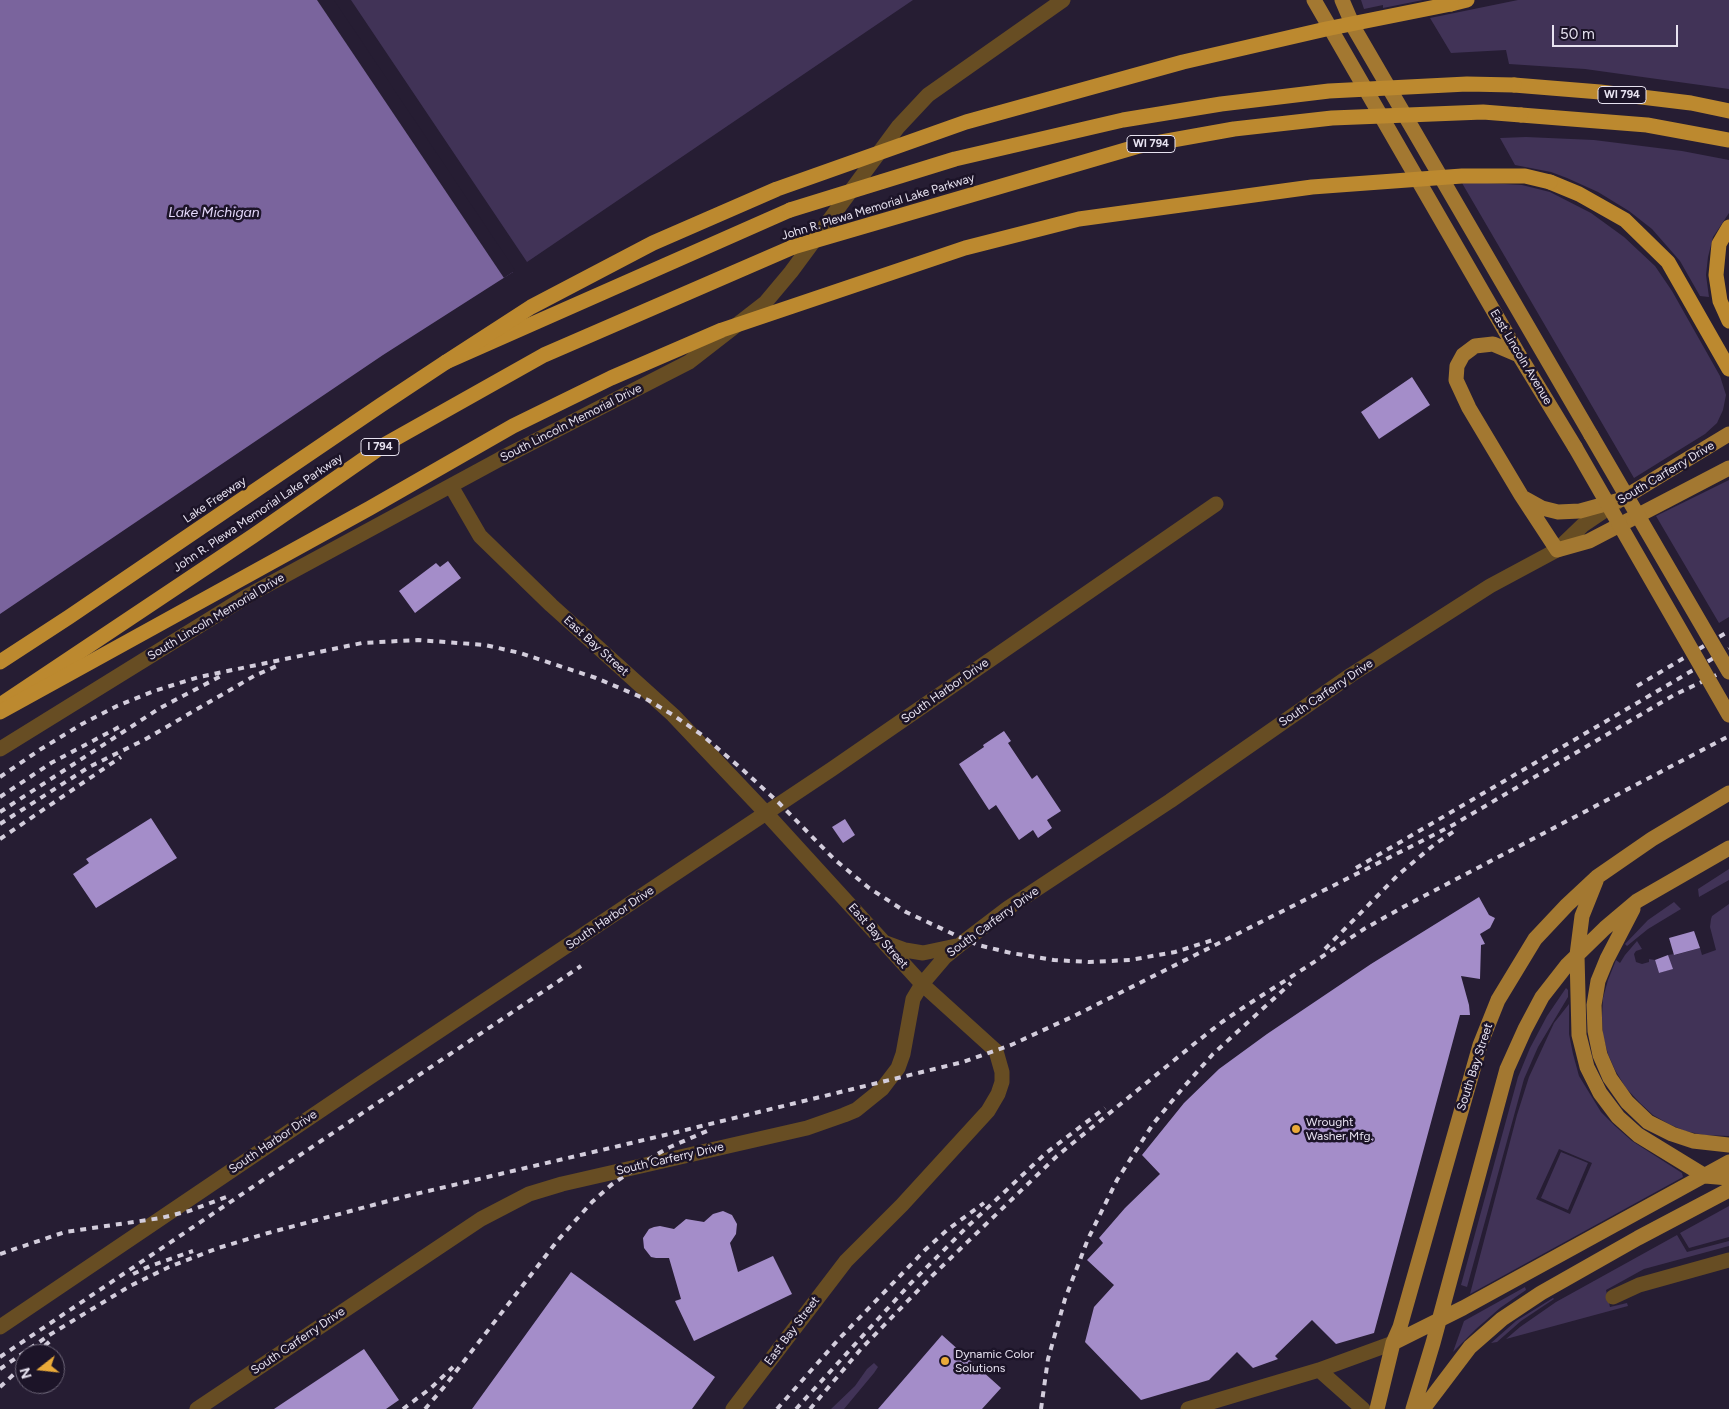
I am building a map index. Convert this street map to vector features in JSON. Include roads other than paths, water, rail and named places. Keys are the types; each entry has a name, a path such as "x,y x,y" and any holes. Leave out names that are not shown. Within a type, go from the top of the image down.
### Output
{"highway":[{"path":"446,362 531,307 653,243 786,186 966,122 1183,62 1326,29 1468,0"},
{"name":"John R. Plewa Memorial Lake Parkway","path":"446,362 790,210 955,159 1123,120 1221,104 1329,91 1467,84 1514,85 1600,92 1691,103 1729,111"},
{"name":"John R. Plewa Memorial Lake Parkway","path":"0,705 253,536 384,445 544,355 793,247 1139,146 1234,129 1332,118 1483,112 1647,125 1729,140"},
{"path":"0,712 513,426 611,378 722,330 965,248 1079,219 1321,187 1462,176 1525,176 1550,182 1579,194 1625,220 1668,262 1729,369"},
{"path":"1729,227 1719,244 1716,275 1720,301 1729,320"},
{"name":"Lake Freeway","path":"0,662 70,617 446,362"}],"main road":[{"name":"East Lincoln Avenue","path":"1314,0 1729,715"},
{"name":"East Lincoln Avenue","path":"1342,0 1354,28 1729,672"},
{"path":"1519,355 1493,344 1475,346 1463,355 1460,360 1457,366 1456,380 1469,408 1521,495 1557,550"},
{"name":"South Carferry Drive","path":"1620,500 1729,434"},
{"name":"South Carferry Drive","path":"1557,550 1589,541 1729,468"},
{"path":"1521,495 1542,508 1558,512 1580,511 1620,500"},
{"name":"South Bay Street","path":"1377,1409 1393,1343 1400,1327 1480,1044 1498,1000 1534,940 1597,877 1652,839 1729,794"},
{"path":"1413,1409 1508,1069 1525,1029 1542,997 1568,965 1604,928 1637,901 1729,848"},
{"path":"1597,877 1582,916 1578,955 1579,1035 1587,1067 1600,1093 1618,1117 1638,1135 1705,1176 1729,1178"},
{"path":"1637,901 1606,959 1598,981 1594,1005 1595,1031 1600,1055 1610,1078 1627,1102 1648,1122 1672,1134 1693,1141 1729,1145"},
{"path":"1393,1343 1439,1321 1729,1162"},
{"path":"1423,1409 1470,1347 1502,1319 1540,1293 1729,1190"}],"street":[{"name":"South Lincoln Memorial Drive","path":"0,749 249,595 451,486 689,362 765,303 791,272 898,127 928,95 1062,0"},
{"name":"East Bay Street","path":"451,486 480,536 551,605 673,715 765,812 922,984 996,1051 1002,1072 1002,1082 998,1094 988,1111 908,1199 846,1261 733,1409"},
{"name":"South Carferry Drive","path":"197,1409 481,1219 529,1194 562,1184 807,1128 856,1110 882,1089 898,1068 904,1054 913,999 922,984 945,957 960,945 1008,908 1170,801 1351,675 1490,586 1557,550 1583,525 1620,500"},
{"name":"South Harbor Drive","path":"0,1327 832,768 1216,504"},
{"path":"884,942 904,950 923,954 960,945"},
{"path":"1613,1297 1639,1285 1729,1260"},
{"path":"1188,1409 1319,1370 1393,1343"},
{"path":"1319,1370 1362,1409"}],"water":[{"name":"Lake Michigan","path":"0,0 331,0 513,272 383,355 0,614"}],"railway":[{"path":"1637,686 1729,631"},
{"path":"0,777 82,724 117,706 154,691 199,677 362,643 418,640 485,645 520,653 596,678 648,700 673,715 702,735 743,770 779,803 834,859 869,888 906,912 978,945 1054,960 1089,962 1130,960 1175,952 1216,939"},
{"path":"1356,868 1729,649"},
{"path":"0,824 89,767 144,740 254,676 279,665"},
{"path":"0,1369 51,1334 130,1286 169,1267 218,1248 407,1196 963,1062 1011,1045 1074,1016 1453,825 1674,695 1729,669"},
{"path":"0,812 160,708 221,676"},
{"path":"0,797 51,763 119,727"},
{"path":"810,1409 861,1349 932,1276 1057,1156 1222,1022 1364,929 1729,736"},
{"path":"0,839 121,757"},
{"path":"1325,949 1398,875 1435,844 1456,830"},
{"path":"0,1357 581,966"},
{"path":"1041,1409 1048,1359 1065,1299 1088,1239 1117,1180 1153,1124 1182,1089 1213,1054 1291,983"},
{"path":"796,1409 910,1284 966,1228 1046,1153 1105,1108"},
{"path":"425,1409 558,1240 592,1202 611,1185 654,1156 707,1131"},
{"path":"0,1254 65,1232 161,1218 189,1211 229,1196"},
{"path":"777,1409 838,1340 925,1250 947,1230 984,1203"},
{"path":"133,1274 193,1251"},
{"path":"47,1344 50,1341"},
{"path":"403,1409 431,1388 453,1367"},
{"path":"0,1387 15,1373"}],"place":[{"name":"Wrought Washer Mfg.","path":"1296,1129"},
{"name":"Dynamic Color Solutions","path":"945,1361"}]}
